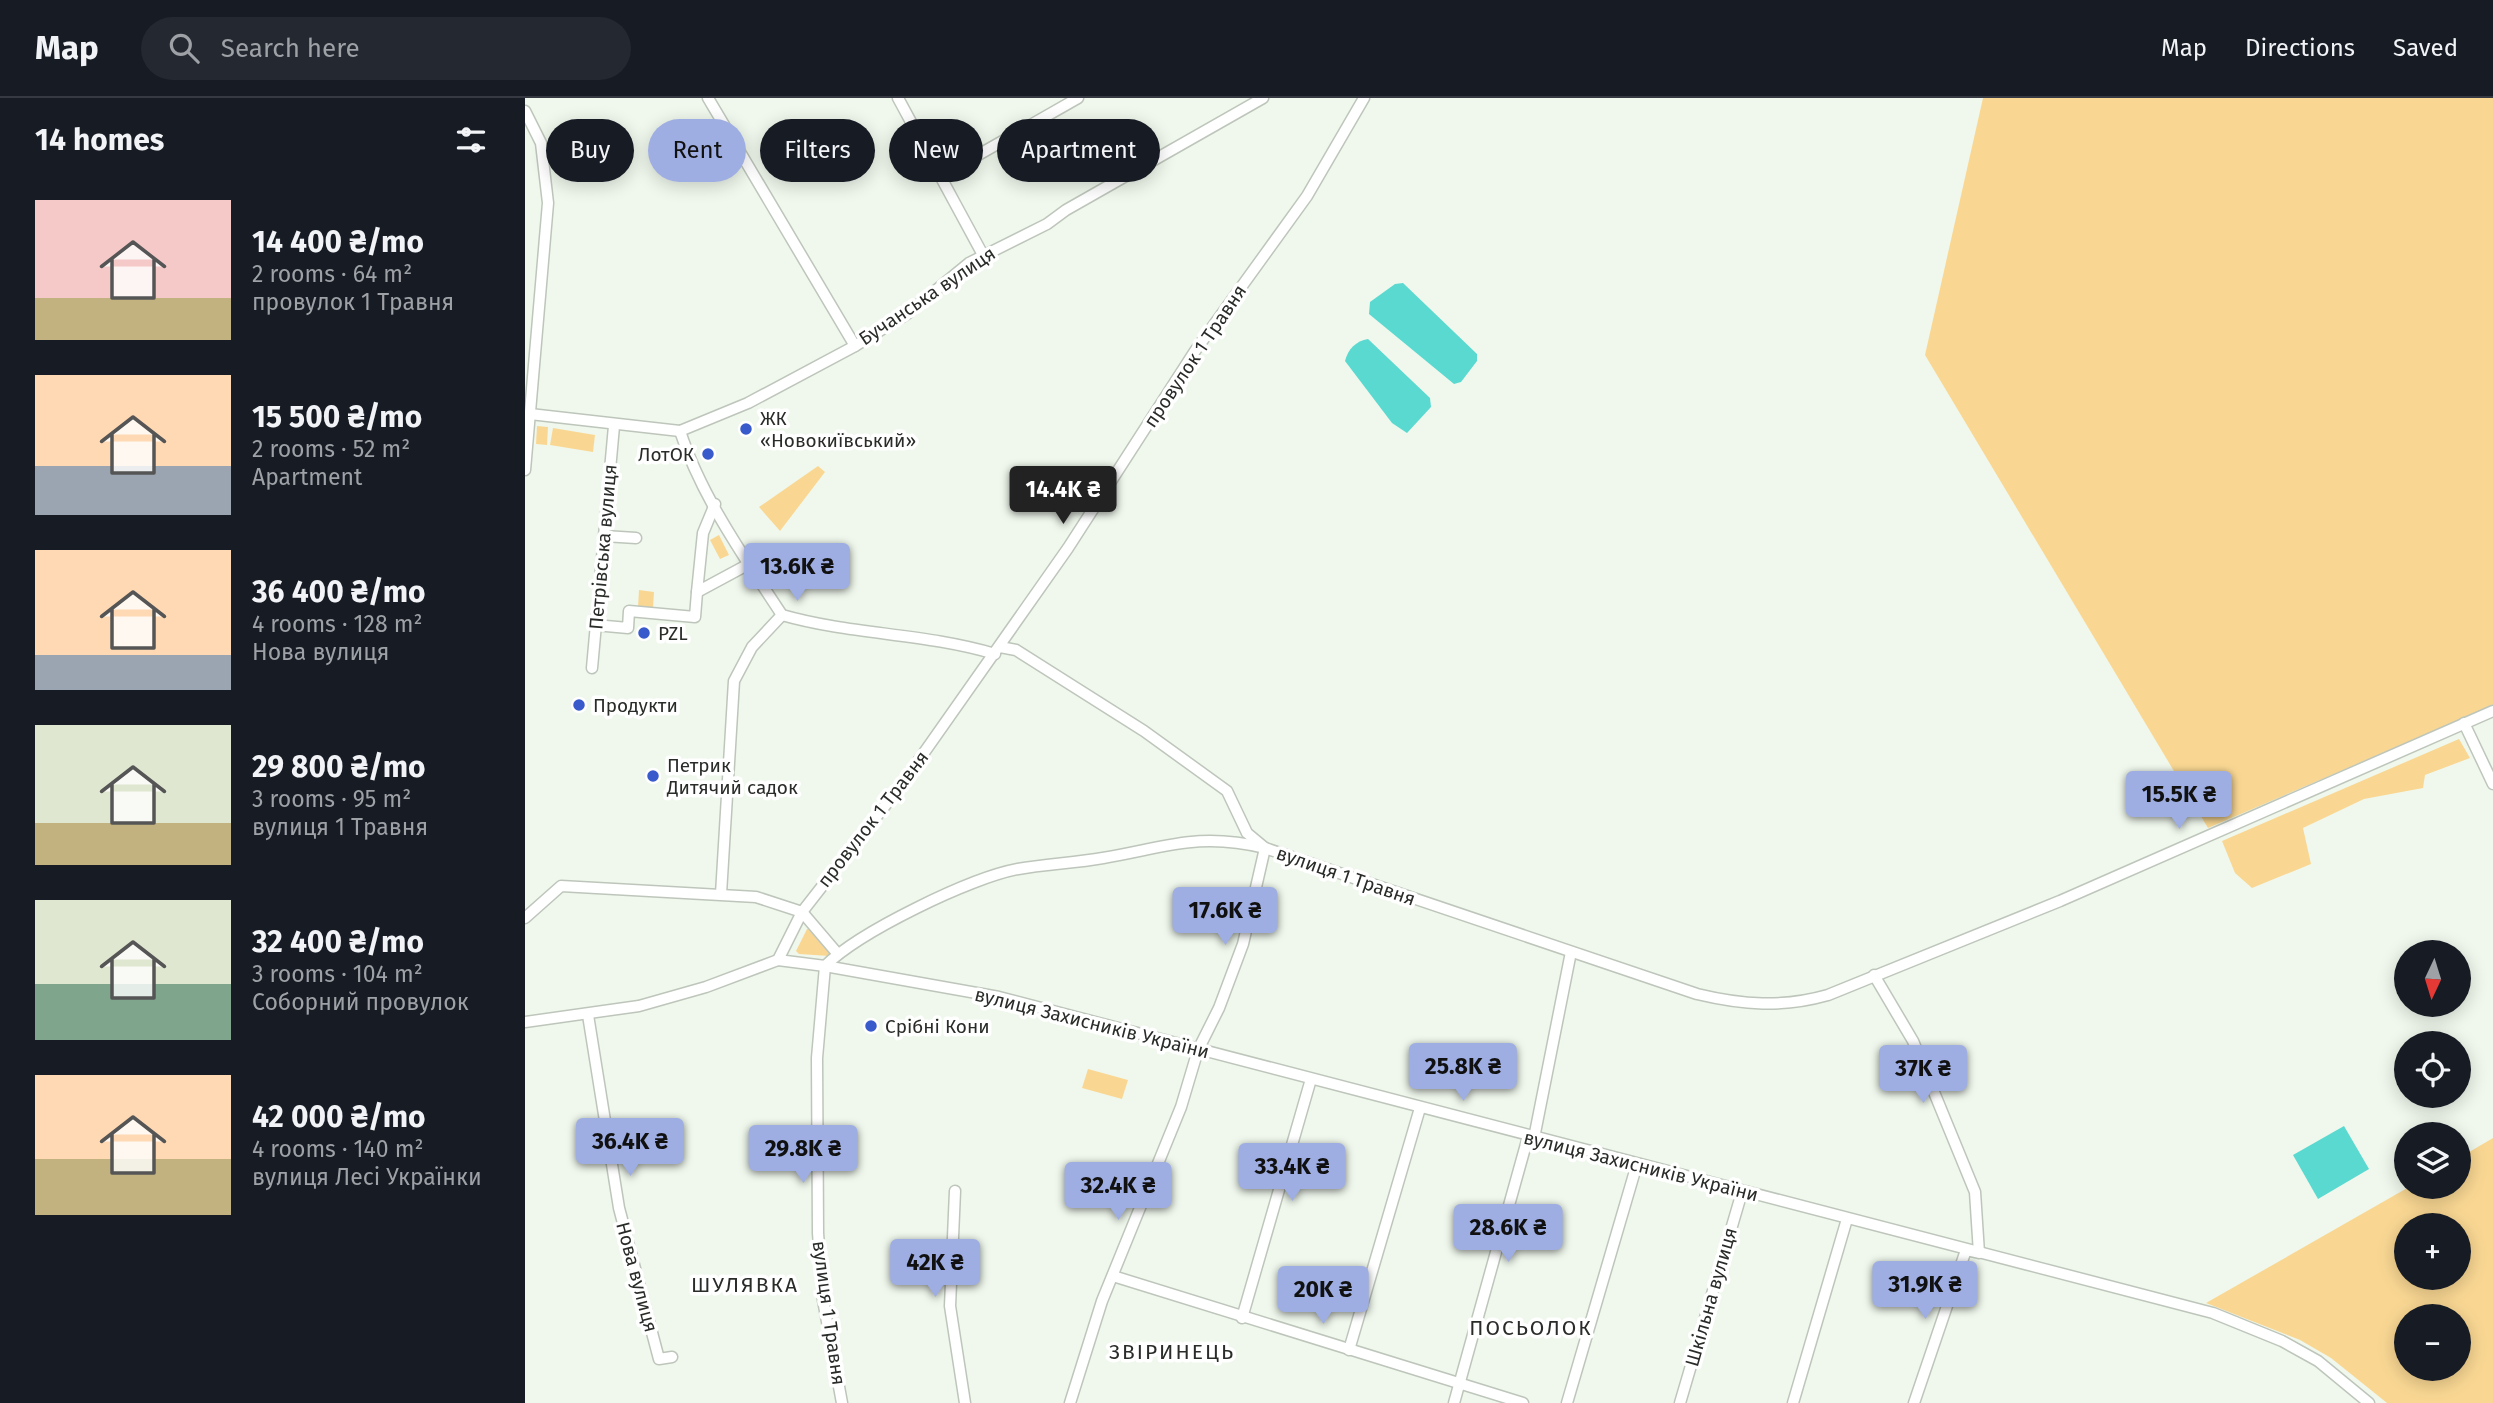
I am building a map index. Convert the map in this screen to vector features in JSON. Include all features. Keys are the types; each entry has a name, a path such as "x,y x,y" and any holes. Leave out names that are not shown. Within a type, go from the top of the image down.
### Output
{"street":[{"path":"708,98 855,345"},
{"path":"898,98 910,119"},
{"path":"983,152 1078,98"},
{"name":"Бучанська вулиця","path":"530,414 614,426 680,431 748,403 907,314 983,255 1047,224 1066,210 1263,98"},
{"name":"провулок 1 Травня","path":"778,960 802,912 902,784 998,650 1195,351 1307,196 1364,98"},
{"path":"525,111 541,143 547,173 548,203 525,470"},
{"path":"946,182 983,255"},
{"name":"Петрівська вулиця","path":"592,668 614,426"},
{"path":"680,431 688,456 749,565 782,615 824,627 998,650 1016,650 1098,702 1227,791 1247,833 1265,848 1243,944 1219,1008 1198,1050 1181,1107 1102,1301 1070,1403"},
{"path":"595,625 628,628 629,611 695,617 703,533 715,504"},
{"path":"604,536 636,538"},
{"path":"697,592 749,565"},
{"path":"721,894 734,681 752,647 782,615"},
{"name":"вулиця 1 Травня","path":"842,1403 823,1300 818,1233 817,1058 825,966 838,953 954,890 980,879 1017,869 1101,858 1197,839 1233,840 1265,848 1697,994 1761,1005 1797,1004 1874,975 2252,818 2493,711"},
{"path":"2464,723 2493,784"},
{"path":"525,918 561,886 756,897 802,912 838,953"},
{"path":"1454,1403 1457,1383 1531,1137 1571,952"},
{"name":"вулиця Захисників України","path":"525,1022 639,1006 706,987 778,960 825,966 999,997 1966,1250"},
{"path":"1874,975 1913,1041 1976,1192 1979,1253"},
{"name":"Нова вулиця","path":"589,1015 619,1208 659,1359 672,1357"},
{"path":"1242,1318 1311,1079"},
{"path":"1349,1350 1420,1108"},
{"path":"1567,1403 1637,1164"},
{"path":"955,1191 950,1306 965,1403"},
{"name":"Шкільна вулиця","path":"1681,1403 1742,1192"},
{"path":"1793,1403 1847,1219"},
{"path":"1914,1403 1966,1250 2213,1313 2282,1341 2318,1361 2369,1403"},
{"path":"1113,1276 1523,1403"}],"shaded area":[{"path":"1983,98 2493,98 2493,706 2208,828 1925,355"},
{"path":"537,426 548,427 547,445 536,444"},
{"path":"553,428 595,435 593,452 550,445"},
{"path":"818,466 825,472 780,531 759,507"},
{"path":"719,535 729,555 720,559 710,540"},
{"path":"639,590 654,592 653,608 638,607"},
{"path":"2459,739 2470,758 2425,775 2423,788 2364,799 2303,828 2311,864 2252,888 2235,873 2222,841"},
{"path":"812,928 830,949 829,956 799,954 796,951 807,929"},
{"path":"1088,1069 1128,1080 1122,1099 1082,1088"},
{"path":"2493,1138 2493,1403 2387,1403 2331,1358 2300,1340 2206,1303 2394,1196 2394,1199 2471,1199 2471,1151"}],"water":[{"path":"1403,283 1477,354 1477,361 1461,382 1454,384 1369,314 1370,302 1395,284"},
{"path":"1368,339 1430,398 1431,407 1407,433 1392,423 1345,361 1353,346"},
{"path":"2344,1126 2369,1169 2318,1199 2293,1155"}],"place":[{"name":"ЖК «Новокиївський»","path":"746,429"},
{"name":"ЛотОК","path":"708,454"},
{"name":"PZL","path":"644,633"},
{"name":"Продукти","path":"579,705"},
{"name":"Петрик Дитячий садок","path":"653,776"},
{"name":"Срібні Кони","path":"871,1026"}],"district":[{"name":"ШУЛЯВКА","path":"745,1285"},
{"name":"ПОСЬОЛОК","path":"1531,1328"},
{"name":"ЗВІРИНЕЦЬ","path":"1172,1352"}]}
